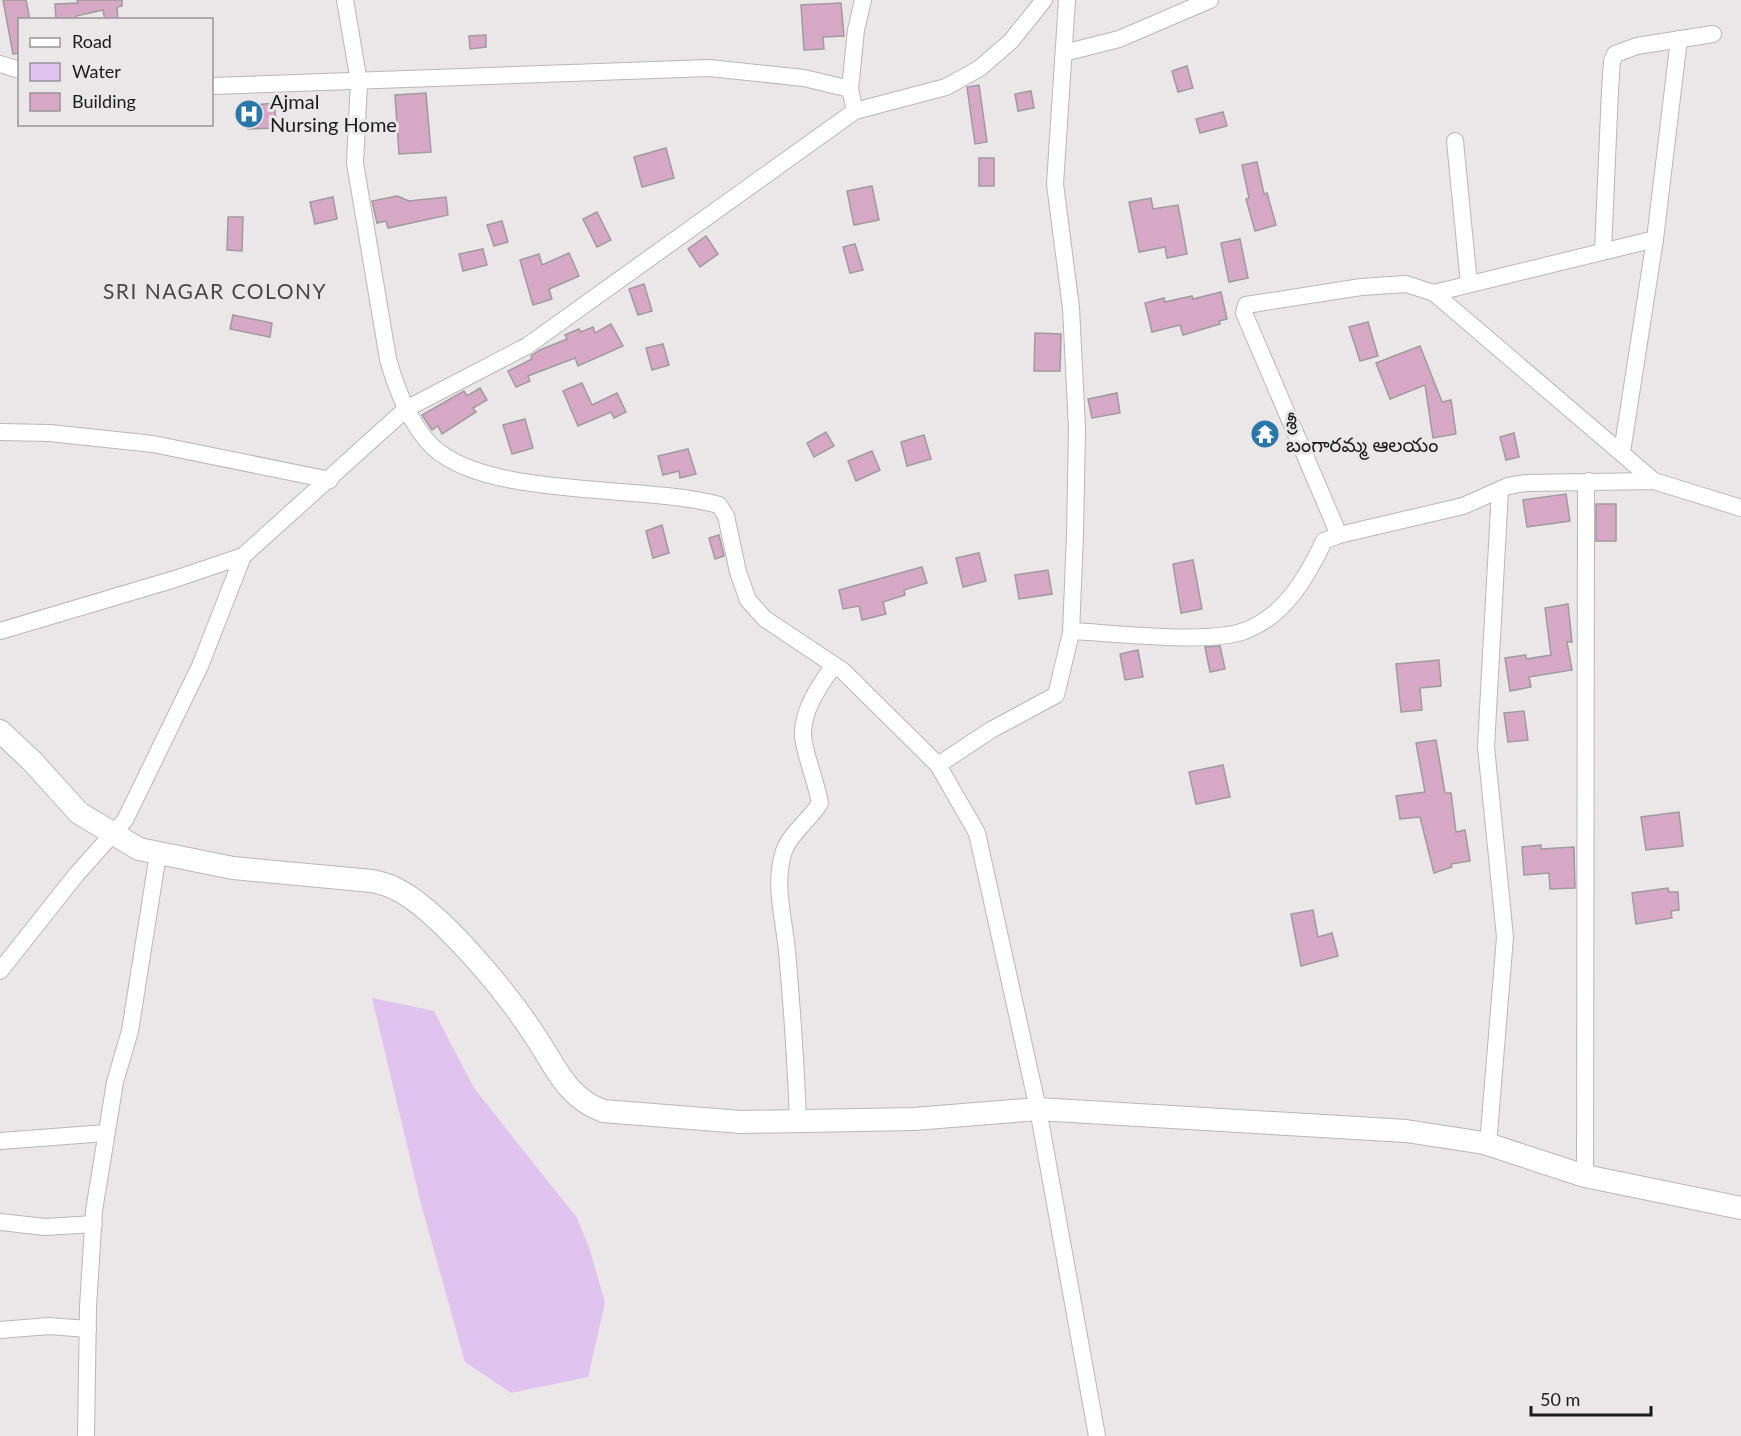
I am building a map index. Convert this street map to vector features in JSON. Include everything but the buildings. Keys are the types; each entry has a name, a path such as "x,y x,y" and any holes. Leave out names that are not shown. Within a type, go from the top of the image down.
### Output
{"street":[{"path":"345,0 359,82 356,163 388,359 395,386 406,409 434,448 470,469 519,482 669,496 718,505 726,516 738,572 748,600 765,619 843,671 938,765 977,832 1038,1109 1097,1436"},
{"path":"855,111 850,89 856,30 863,0"},
{"path":"0,631 175,579 243,556 330,480 406,409 527,346 855,111 945,87 980,68 1011,41 1044,0"},
{"path":"938,765 991,730 1056,695 1072,631 1077,428 1071,308 1055,184 1067,0"},
{"path":"1064,53 1119,39 1210,0"},
{"path":"1604,251 1612,61 1615,54 1624,50 1713,34"},
{"path":"1622,452 1655,239 1678,39"},
{"path":"0,64 18,69"},
{"path":"213,86 709,68 804,78 850,89"},
{"path":"1455,141 1469,284"},
{"path":"1434,293 1655,239"},
{"path":"1339,535 1243,307 1361,287 1406,284 1434,293 1654,481"},
{"path":"0,432 50,433 153,444 330,480"},
{"path":"1585,1176 1586,490 1589,481"},
{"path":"1072,631 1178,637 1246,631 1288,601 1307,576 1324,542 1339,535 1463,506 1500,490 1526,483 1654,481 1741,508"},
{"path":"1488,1145 1505,937 1486,747 1500,490"},
{"path":"0,971 76,875 125,820 200,666 243,556"},
{"path":"798,1121 787,947 779,903 780,870 792,836 820,803 803,740 810,706 817,690 834,665"},
{"path":"0,731 79,813 139,849 233,868 372,881 394,888 420,904 494,979 534,1034 569,1090 585,1105 603,1112 655,1118 741,1122 914,1119 1038,1109 1406,1131 1488,1145 1585,1176 1741,1208"},
{"path":"86,1436 88,1329 94,1224 106,1133 115,1082 130,1031 158,854"},
{"path":"0,1141 106,1133"},
{"path":"0,1222 45,1227 94,1224"},
{"path":"0,1330 49,1326 88,1329"}],"water":[{"path":"372,998 434,1011 474,1088 577,1218 590,1250 605,1303 588,1377 511,1393 465,1362 421,1204"}],"place":[{"name":"Ajmal Nursing Home","path":"249,114"},
{"name":"శ్రీ బంగారమ్మ ఆలయం","path":"1265,434"}],"district":[{"name":"SRI NAGAR COLONY","path":"215,292"}]}
